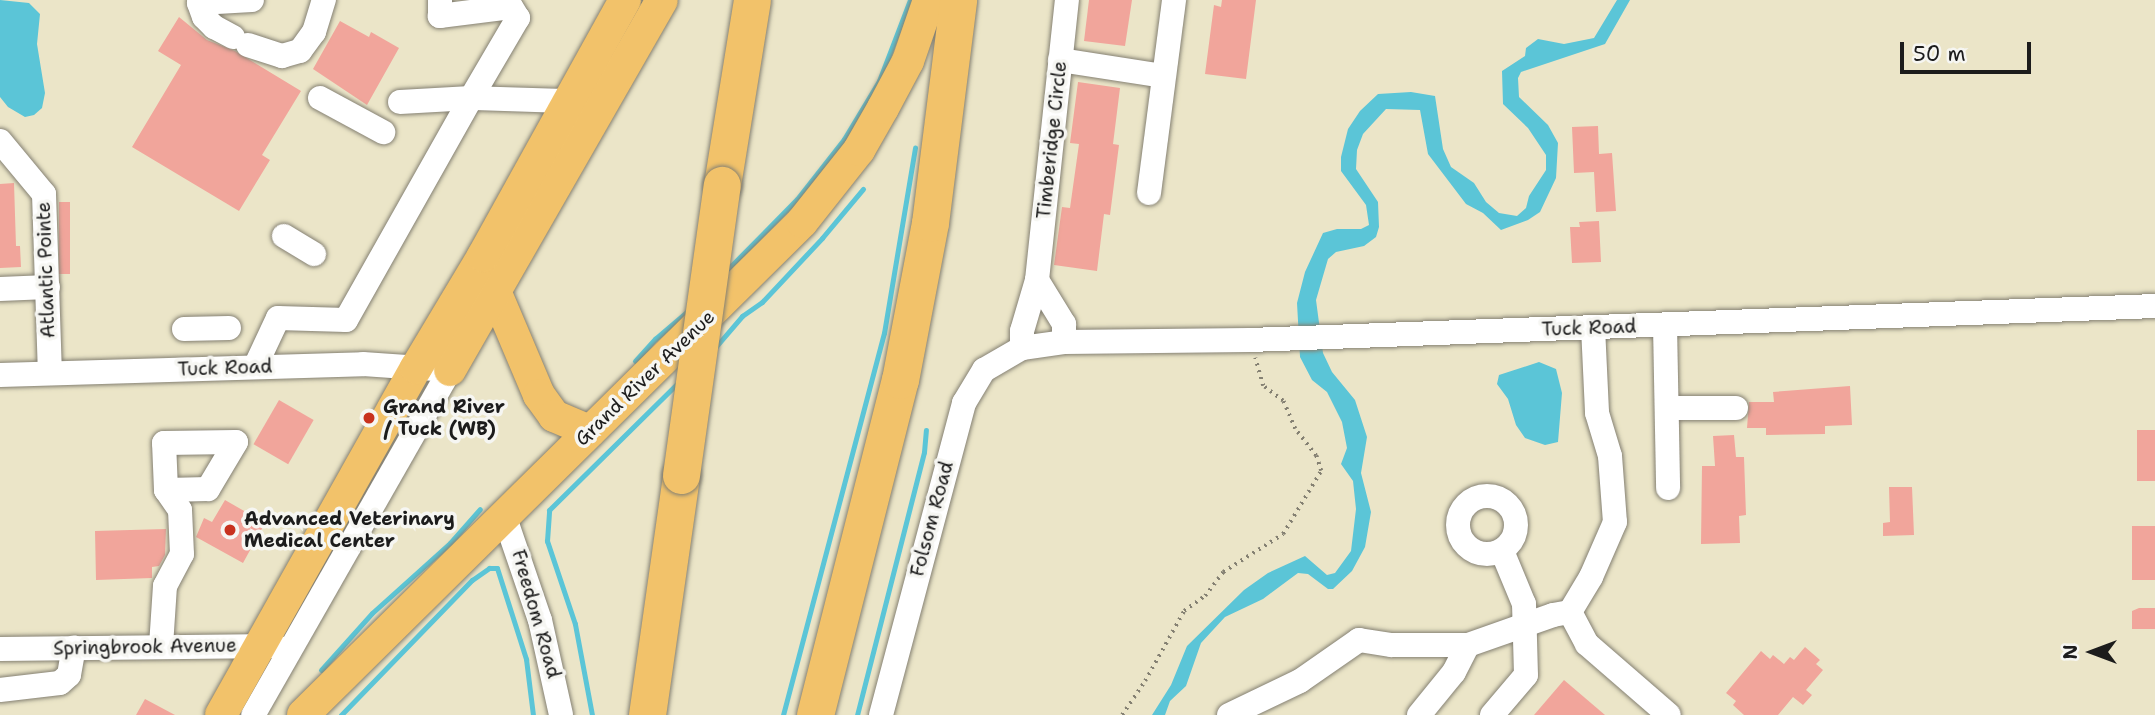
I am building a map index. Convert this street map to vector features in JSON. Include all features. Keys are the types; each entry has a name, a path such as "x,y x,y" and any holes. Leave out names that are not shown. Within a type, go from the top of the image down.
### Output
{"highway":[{"path":"648,715 722,186 752,0"},
{"path":"815,715 900,380 930,223 958,0"}],"main road":[{"path":"221,715 275,646 416,368 483,256 625,0"},
{"path":"450,370 571,154 662,0"},
{"name":"Grand River Avenue","path":"303,715 504,514 748,279 831,188 859,150 896,85 908,61 929,0"},
{"path":"564,110 571,154"},
{"path":"483,256 486,279 495,291 539,395 554,416 590,431"}],"street":[{"path":"252,0 199,3 205,17 214,27 240,41 282,56 300,51 314,32 324,0"},
{"path":"255,367 278,318 346,320 518,18 511,7 440,16 440,0"},
{"name":"Timberidge Circle","path":"1022,348 1022,331 1037,280 1067,0"},
{"path":"1149,193 1174,0"},
{"path":"1060,60 1163,76"},
{"path":"320,98 383,132"},
{"path":"400,102 471,99 564,110"},
{"name":"Atlantic Pointe","path":"0,141 44,194 50,373"},
{"path":"284,236 314,254"},
{"path":"1037,280 1064,324 1064,342"},
{"path":"0,289 48,287"},
{"name":"Tuck Road","path":"1022,348 1064,342 1250,340 2155,306"},
{"path":"1665,325 1668,488"},
{"path":"1229,715 1233,710 1300,681 1359,640 1392,646 1468,645 1553,615 1570,612 1591,577 1615,522 1610,456 1597,413 1593,327"},
{"path":"184,329 229,328"},
{"name":"Folsom Road","path":"881,715 964,403 984,370 1022,348"},
{"name":"Tuck Road","path":"0,374 363,364 450,370"},
{"path":"253,715 275,646 450,370"},
{"path":"1667,408 1735,408"},
{"path":"161,646 165,586 182,554 180,510 166,490"},
{"name":"Freedom Road","path":"504,514 540,620 561,715"},
{"path":"1492,715 1526,675 1524,604 1502,551"},
{"path":"1570,612 1587,644 1669,715"},
{"path":"1419,715 1454,671 1468,645"},
{"name":"Springbrook Avenue","path":"0,649 275,646"},
{"path":"0,690 60,683 69,676 74,647"}],"path":[{"path":"1122,715 1145,681 1184,611 1205,596 1223,572 1283,534 1321,471 1316,456 1290,419 1283,401 1263,386 1250,340"}],"water":[{"path":"0,0 29,3 40,14 37,44 45,93 42,108 34,115 25,117 8,107 0,97"},
{"path":"1617,0 1630,0 1605,44 1521,72 1518,78 1519,97 1548,125 1558,143 1556,178 1540,212 1528,220 1501,230 1483,213 1466,204 1428,154 1420,110 1386,109 1363,134 1357,150 1356,169 1378,202 1379,227 1376,237 1364,246 1336,252 1328,259 1316,300 1323,353 1332,372 1355,400 1367,437 1361,473 1371,512 1365,547 1352,571 1333,589 1328,589 1308,574 1298,573 1263,599 1225,617 1201,643 1186,686 1170,701 1165,715 1152,715 1171,685 1187,646 1244,590 1268,573 1305,556 1327,575 1335,573 1351,551 1356,509 1353,481 1341,464 1347,448 1342,422 1327,392 1312,380 1300,357 1297,303 1305,272 1323,233 1337,229 1361,229 1369,225 1366,205 1341,171 1341,157 1348,129 1360,111 1378,94 1411,92 1435,96 1443,149 1451,167 1474,183 1486,202 1499,213 1517,216 1526,208 1529,196 1546,170 1546,155 1528,128 1503,104 1502,71 1525,56 1526,48 1538,39 1564,44 1594,38"},
{"path":"1539,362 1556,369 1562,393 1558,442 1545,445 1525,438 1516,425 1508,399 1497,384 1499,375"}],"building":[{"path":"1089,0 1132,0 1125,46 1084,41"},
{"path":"1222,0 1256,0 1246,79 1205,74 1214,5 1221,7"},
{"path":"179,17 207,40 235,51 301,91 262,155 270,160 239,211 132,147 181,65 158,51"},
{"path":"340,21 369,37 371,32 399,48 367,105 313,69"},
{"path":"1078,82 1120,88 1113,144 1119,145 1110,215 1104,214 1097,271 1054,265 1062,207 1070,208 1079,144 1070,143"},
{"path":"1598,126 1599,154 1612,153 1616,211 1596,212 1594,172 1574,173 1572,127"},
{"path":"14,183 16,246 20,246 21,267 0,268 0,184"},
{"path":"59,202 70,202 70,274 59,274"},
{"path":"1599,221 1601,262 1572,263 1570,227 1580,227 1579,222"},
{"path":"1850,386 1852,425 1825,426 1825,434 1766,435 1766,428 1747,428 1749,402 1774,402 1773,392"},
{"path":"279,400 314,420 288,464 254,444"},
{"path":"2137,430 2155,430 2155,481 2137,481"},
{"path":"1734,435 1736,457 1744,457 1746,515 1739,516 1740,543 1701,544 1702,466 1715,466 1713,436"},
{"path":"1889,487 1912,487 1914,535 1883,536 1883,523 1890,522"},
{"name":"Advanced Veterinary Medical Center","path":"225,500 265,523 243,563 196,537 204,518 212,522"},
{"path":"2132,526 2155,526 2155,580 2132,580"},
{"path":"166,529 165,555 159,566 152,567 152,578 96,580 95,531"},
{"path":"2155,608 2155,629 2132,629 2132,611"},
{"path":"1805,647 1820,660 1816,664 1823,670 1806,690 1812,695 1803,705 1793,697 1778,715 1744,715 1733,705 1736,701 1726,693 1761,651 1770,659 1773,655 1784,664 1790,657 1794,660"},
{"path":"1564,680 1605,715 1534,715"},
{"path":"145,699 175,715 136,715"}],"waterway":[{"path":"726,271 797,199 844,139 879,81 910,0"},
{"path":"783,715 884,333 915,148"},
{"path":"713,350 742,316 762,302 822,238 863,189"},
{"path":"635,361 655,339 690,309"},
{"path":"592,715 575,624 547,541 549,510 680,381"},
{"path":"857,715 924,452 926,430"},
{"path":"321,670 372,613 450,543 480,509"},
{"path":"341,715 472,580 489,568 497,568 526,659 533,715"}],"place":[{"name":"Grand River / Tuck (WB)","path":"369,418"},
{"name":"Advanced Veterinary Medical Center","path":"230,530"}]}
